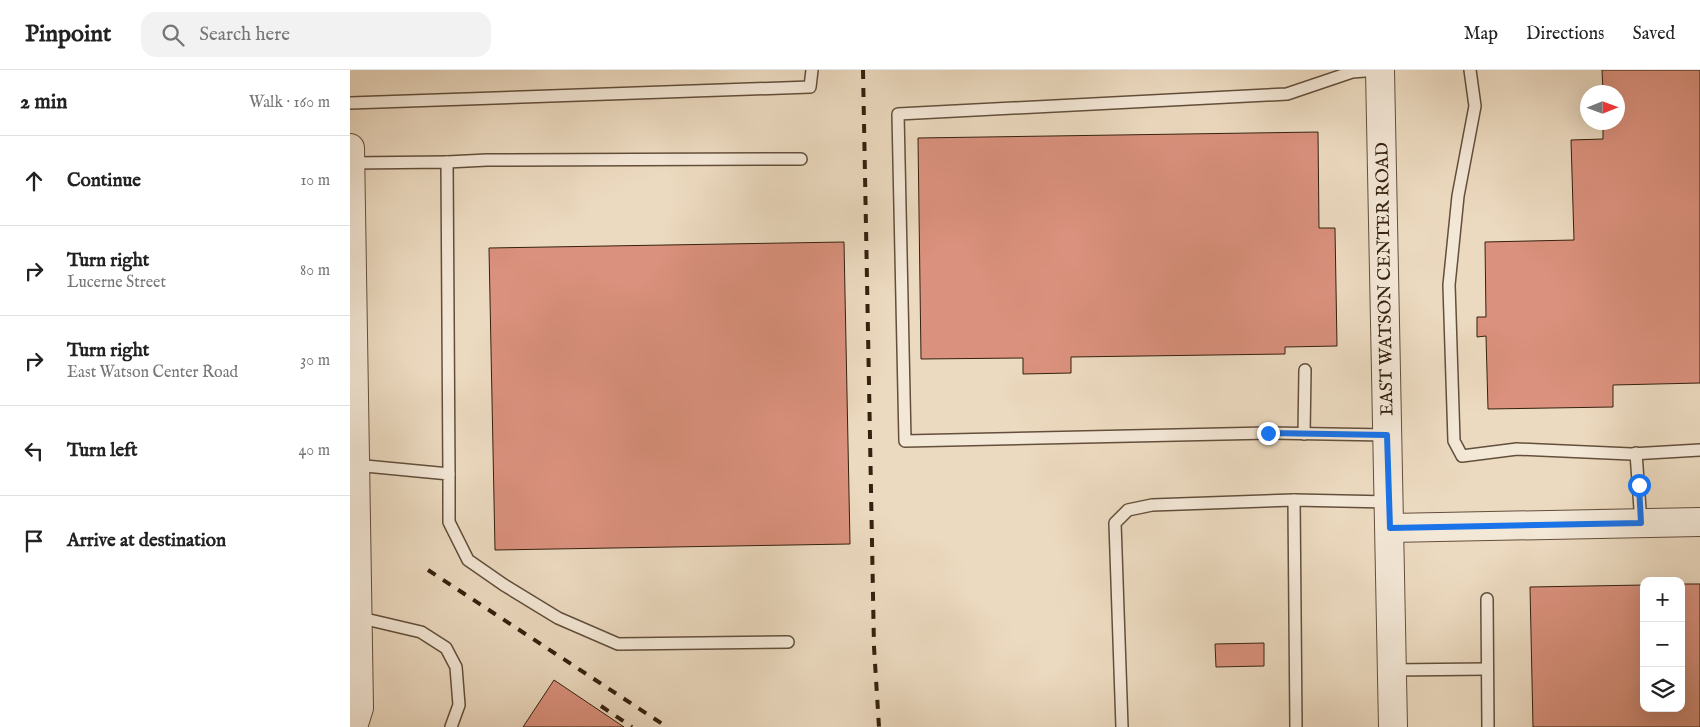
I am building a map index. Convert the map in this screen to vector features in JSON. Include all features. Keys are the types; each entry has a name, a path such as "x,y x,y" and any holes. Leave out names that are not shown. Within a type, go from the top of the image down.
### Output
{"street":[{"name":"EAST WATSON CENTER ROAD","path":"1379,70 1393,727"},
{"path":"350,148 355,465 353,519 359,708 353,727"},
{"path":"1389,515 1641,523 1700,522"}],"lane":[{"path":"350,103 810,88 812,70"},
{"path":"1379,70 1352,72 1287,94 898,114 905,441 1258,433 1387,435"},
{"path":"1470,70 1475,106 1458,196 1449,285 1454,441 1462,456 1517,449 1636,454 1700,450"},
{"path":"350,163 487,160 801,159"},
{"path":"447,162 449,522 468,560 504,585 558,618 618,644 788,642"},
{"path":"1304,434 1305,370"},
{"path":"1636,454 1641,523"},
{"path":"355,465 449,474"},
{"path":"1122,727 1115,523 1128,510 1152,505 1294,500 1389,515"},
{"path":"1294,500 1296,727"},
{"path":"1487,599 1488,727"},
{"path":"357,617 421,632 446,648 456,667 459,705 451,727"},
{"path":"1392,670 1487,669"}],"building":[{"path":"1602,70 1700,70 1700,383 1613,385 1613,407 1488,409 1486,336 1477,337 1477,317 1486,317 1485,242 1574,240 1571,140 1603,139 1603,130 1625,130 1625,85 1603,85"},
{"path":"1318,132 1319,228 1335,228 1337,346 1285,347 1285,354 1071,357 1071,373 1023,374 1023,358 921,359 918,138"},
{"path":"844,242 850,544 495,550 489,248"},
{"path":"1685,584 1700,584 1700,727 1533,727 1530,587 1640,585 1640,712 1685,712"},
{"path":"1264,643 1264,666 1216,667 1215,644"},
{"path":"554,680 624,727 523,727"}],"railway":[{"path":"863,70 874,647 879,727"},
{"path":"428,570 667,727"},
{"path":"601,706 632,727"}],"route":[{"path":"1268,433 1387,435 1390,528 1641,523 1639,485"}]}
